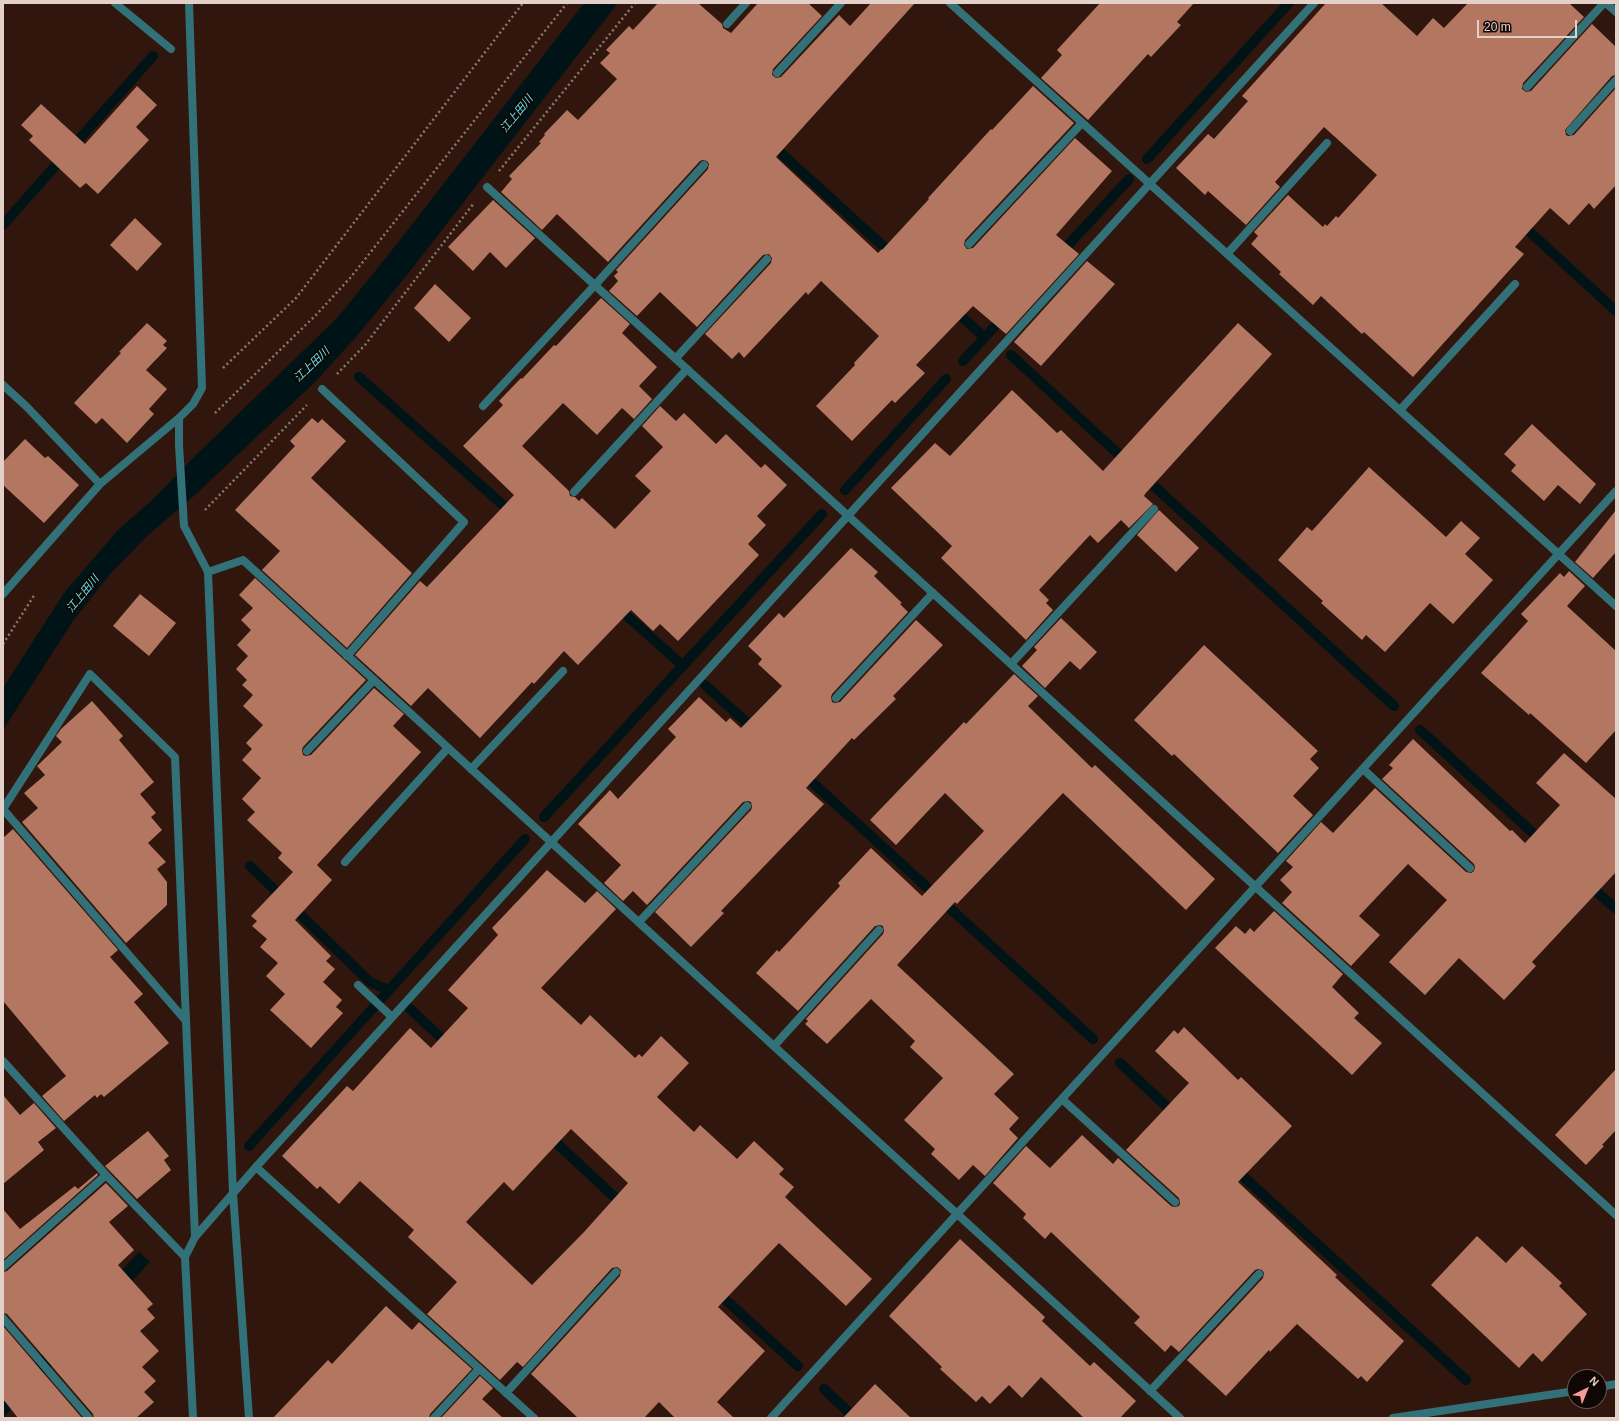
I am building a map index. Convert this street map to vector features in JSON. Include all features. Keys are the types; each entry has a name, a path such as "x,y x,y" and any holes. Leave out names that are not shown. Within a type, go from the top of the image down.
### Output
{"street":[{"path":"115,3 172,49"},
{"path":"3,594 100,484 179,418 193,404 202,388 189,3"},
{"path":"727,24 746,3"},
{"path":"777,73 841,3"},
{"path":"950,3 1616,606"},
{"path":"193,1418 185,1257 195,1237 256,1167 392,1017 1314,3"},
{"path":"1527,87 1605,3 1616,12"},
{"path":"1570,131 1616,80"},
{"path":"969,244 1082,123"},
{"path":"1227,254 1327,143"},
{"path":"483,406 704,165"},
{"path":"487,187 1616,1215"},
{"path":"676,358 767,259"},
{"path":"1400,410 1515,284"},
{"path":"574,492 687,369"},
{"path":"3,385 100,484"},
{"path":"322,389 464,522 347,656"},
{"path":"179,418 179,445 185,527 208,572 233,1193 249,1418"},
{"path":"771,1418 1616,492"},
{"path":"1011,664 1154,509"},
{"path":"208,572 243,560 1180,1418"},
{"path":"836,698 933,593"},
{"path":"471,769 563,671"},
{"path":"186,1021 3,809 90,674 175,757 186,1021 195,1237"},
{"path":"307,751 374,680"},
{"path":"345,862 448,748"},
{"path":"1363,769 1470,868"},
{"path":"639,922 747,806"},
{"path":"774,1046 879,930"},
{"path":"358,985 392,1017"},
{"path":"3,1061 106,1175 185,1257"},
{"path":"1062,1099 1175,1202"},
{"path":"256,1167 534,1418"},
{"path":"3,1267 106,1175"},
{"path":"506,1393 616,1272"},
{"path":"1150,1391 1259,1274"},
{"path":"3,1318 89,1418"},
{"path":"434,1418 479,1369"},
{"path":"1393,1418 1567,1392"}],"path":[{"path":"202,388 253,342 296,298 523,3"},
{"path":"211,416 316,315 351,277 568,3"},
{"path":"185,527 365,345 487,187 635,3"},
{"path":"3,644 36,592"}],"water":[{"name":"江上田川","path":"584,3 618,3 411,270 356,337 317,380 195,495 147,536 111,573 73,621 3,730 3,688 64,593 117,531 151,501 196,455 337,318 389,254"},
{"path":"139,1252 150,1262 3,1418 3,1397"}],"building":[{"path":"658,3 698,3 722,24 723,28 731,33 758,3 808,3 822,16 773,69 772,75 776,78 781,77 839,15 850,26 871,3 915,3 776,157 878,253 929,199 928,198 991,129 992,130 1033,86 1074,123 965,240 964,245 967,249 973,248 1075,138 1112,171 1056,235 1079,254 1006,334 973,306 916,365 925,373 895,403 892,400 852,441 816,406 855,365 854,363 879,336 821,281 808,295 806,292 744,358 739,352 732,359 705,334 771,263 772,258 769,254 763,255 697,327 660,292 637,316 609,291 618,281 614,276 618,272 616,270 708,169 709,164 707,161 700,161 608,262 557,214 542,230 501,192 512,179 509,176 541,143 539,142 545,135 544,134 567,110 578,120 617,79 600,63 610,53 606,50 629,26 633,30"},
{"path":"1100,3 1194,3 1177,22 1181,25 1151,57 1148,54 1088,120 1041,78 1062,55 1057,50"},
{"path":"1326,3 1381,3 1417,36 1433,18 1444,28 1468,3 1569,3 1584,17 1523,83 1522,89 1526,92 1531,91 1592,24 1616,47 1616,75 1612,76 1565,130 1566,135 1574,135 1616,88 1616,185 1594,209 1589,203 1569,225 1550,208 1515,247 1524,254 1413,377 1364,332 1362,334 1321,296 1313,305 1279,274 1281,272 1251,244 1258,236 1254,232 1288,195 1323,227 1325,224 1327,226 1336,216 1338,218 1377,175 1324,127 1275,182 1280,187 1246,225 1208,191 1205,195 1176,168 1208,134 1214,139 1248,101 1242,96"},
{"path":"137,86 157,105 136,127 149,140 98,194 86,183 80,188 29,140 33,136 21,125 41,104 85,144"},
{"path":"493,200 535,238 506,268 490,252 473,271 448,247"},
{"path":"135,218 162,244 137,271 110,245"},
{"path":"1087,261 1115,284 1041,366 1014,342"},
{"path":"435,284 471,318 449,342 414,308"},
{"path":"601,298 630,324 622,333 657,367 639,386 652,399 634,419 622,408 597,435 563,403 522,446 569,491 570,496 575,497 579,501 582,498 615,529 651,491 635,476 663,447 642,426 660,406 676,421 684,413 716,444 726,434 761,468 765,464 787,485 757,516 766,525 748,544 759,555 678,641 660,624 653,631 631,610 578,665 564,651 534,684 532,682 480,738 428,688 411,706 355,655 420,581 427,587 514,495 463,446 503,405 499,401 554,345 556,346"},
{"path":"147,323 167,341 163,345 167,348 146,370 167,389 149,409 154,414 127,443 102,418 96,424 74,403"},
{"path":"1238,323 1272,354 1145,494 1144,496 1153,504 1129,528 1121,520 1098,543 1090,535 1039,590 1049,600 1046,603 1053,610 1026,640 941,558 952,546 891,488 935,443 950,456 1012,390 1057,433 1061,430 1103,471"},
{"path":"312,418 318,423 322,419 346,441 311,478 412,573 347,648 262,570 280,551 235,510 295,446 290,441"},
{"path":"1532,424 1596,484 1580,504 1558,485 1544,501 1511,471 1516,465 1504,454"},
{"path":"25,439 45,458 48,456 79,485 44,523 3,485 3,462"},
{"path":"1369,467 1446,537 1461,521 1480,538 1465,554 1493,580 1453,624 1430,603 1385,652 1366,635 1362,640 1321,603 1323,601 1278,560 1307,527 1312,531"},
{"path":"1159,510 1199,548 1176,572 1137,535"},
{"path":"1616,510 1616,552 1593,578 1575,562"},
{"path":"851,548 878,572 874,576 902,603 900,604 908,612 832,694 832,702 840,702 916,620 943,645 893,696 896,699 854,740 852,738 806,788 824,804 721,911 724,913 691,947 655,912 751,810 751,802 743,802 647,905 633,891 623,901 604,883 621,865 578,824 610,790 618,799 676,737 668,729 699,697 726,722 730,718 741,728 782,686 758,664 762,659 748,646 779,613 784,618"},
{"path":"1569,571 1585,586 1567,606 1616,651 1616,730 1586,763 1530,713 1529,715 1481,673 1528,621 1521,614 1560,573 1564,577"},
{"path":"255,578 366,680 303,747 303,755 311,755 374,688 404,714 393,726 421,752 317,865 332,880 295,920 331,956 326,961 335,969 323,982 342,1000 336,1007 343,1013 311,1048 270,1010 285,994 266,976 278,963 260,947 267,939 252,926 257,921 251,916 293,872 278,858 282,853 247,820 255,812 242,799 261,778 242,760 252,749 246,743 263,725 243,706 253,695 242,685 247,680 236,669 248,656 237,645 251,630 241,620 253,608 239,595"},
{"path":"140,594 176,623 149,656 113,626"},
{"path":"1061,618 1097,652 1080,670 1070,661 1045,688 1022,666 1037,650 1034,647"},
{"path":"1204,645 1318,751 1310,759 1319,768 1293,796 1313,815 1278,853 1174,754 1172,756 1134,720"},
{"path":"1014,674 1038,696 1028,706 1092,768 1095,765 1215,879 1186,910 1063,793 957,904 955,902 897,965 1014,1074 994,1094 1019,1118 1009,1129 1018,1138 985,1176 973,1165 959,1180 931,1154 935,1149 904,1120 943,1078 910,1047 915,1041 871,999 827,1044 805,1024 808,1021 806,1019 883,934 883,926 875,926 798,1011 756,973 777,950 779,952 840,886 838,883 871,848 922,896 984,831 945,793 896,845 870,820 964,722 966,724"},
{"path":"92,701 123,736 119,740 154,782 140,794 156,813 151,817 162,830 148,843 166,862 157,869 167,882 167,905 126,943 22,822 38,808 24,793 45,775 37,766 62,742 56,736 61,729"},
{"path":"1413,739 1510,831 1512,830 1525,843 1560,805 1536,783 1564,753 1616,799 1616,872 1532,962 1536,966 1504,1000 1459,958 1425,995 1389,962 1447,900 1408,864 1359,916 1380,935 1351,966 1282,903 1292,892 1280,880 1293,867 1286,861 1321,822 1333,833 1375,788 1466,872 1471,873 1474,871 1474,864 1382,779 1393,768 1389,765"},
{"path":"13,829 118,950 110,957 143,994 134,1002 169,1043 104,1097 101,1094 97,1098 95,1095 64,1121 42,1096 66,1076 3,1001 3,838"},
{"path":"547,870 585,903 597,891 616,909 541,988 581,1025 590,1015 635,1058 639,1054 642,1057 661,1036 689,1063 657,1097 694,1132 700,1125 737,1159 754,1141 784,1169 779,1174 794,1187 785,1197 872,1279 846,1306 779,1243 718,1307 765,1351 717,1402 734,1418 675,1418 659,1402 644,1418 578,1418 531,1374 620,1276 621,1270 617,1267 612,1268 523,1367 517,1362 500,1380 427,1314 457,1282 408,1237 414,1230 360,1181 339,1204 320,1186 317,1189 282,1156 347,1086 353,1091 410,1028 431,1048 468,1008 448,990 498,935 492,928","holes":["571,1129 628,1183 584,1232 532,1285 466,1222 504,1182 513,1191"]},
{"path":"1274,911 1343,974 1332,987 1359,1013 1354,1018 1382,1043 1352,1075 1215,948 1236,926 1245,934 1250,928 1254,932"},
{"path":"1184,1027 1238,1080 1241,1077 1292,1126 1238,1182 1337,1275 1335,1277 1404,1341 1367,1382 1361,1376 1358,1379 1297,1324 1270,1352 1269,1350 1226,1396 1187,1360 1263,1278 1264,1273 1262,1270 1255,1270 1179,1352 1171,1345 1165,1352 1134,1323 1140,1317 1051,1232 1045,1239 1023,1218 1026,1214 993,1183 1026,1146 1050,1168 1082,1135 1113,1164 1118,1158 1171,1206 1179,1206 1179,1198 1126,1150 1189,1083 1155,1051 1174,1030 1178,1034"},
{"path":"1616,1069 1616,1130 1602,1145 1604,1146 1586,1165 1555,1135"},
{"path":"3,1095 20,1115 34,1103 56,1128 38,1142 44,1150 3,1184"},
{"path":"148,1131 169,1156 164,1160 171,1170 137,1199 105,1166"},
{"path":"97,1173 98,1175 3,1260 3,1209 20,1229 75,1186 78,1189"},
{"path":"106,1183 128,1206 109,1222 134,1250 118,1265 153,1304 147,1309 155,1318 140,1331 159,1351 142,1367 156,1381 144,1392 154,1402 136,1418 94,1418 93,1414 7,1314 3,1313 3,1272 7,1271"},
{"path":"1477,1236 1506,1263 1522,1246 1562,1283 1559,1286 1587,1314 1542,1362 1533,1353 1519,1368 1431,1285"},
{"path":"960,1239 1045,1317 1042,1321 1090,1366 1094,1362 1136,1401 1120,1418 1084,1418 1041,1377 1022,1398 1009,1385 990,1404 982,1396 976,1402 940,1369 942,1367 889,1316"},
{"path":"386,1306 412,1330 419,1322 472,1369 430,1414 429,1418 273,1418 328,1360 332,1364"},
{"path":"3,1326 82,1418 18,1418 3,1399"},
{"path":"480,1376 493,1388 482,1399 503,1418 441,1418"},
{"path":"875,1384 911,1418 843,1418"}],"waterway":[{"path":"1147,159 1289,3"},
{"path":"3,225 153,56"},
{"path":"771,144 894,256"},
{"path":"1060,254 1129,179"},
{"path":"1520,223 1616,311"},
{"path":"952,308 984,337"},
{"path":"963,361 1005,315"},
{"path":"1011,355 1128,463"},
{"path":"359,377 513,514"},
{"path":"845,490 946,379"},
{"path":"1143,476 1394,706"},
{"path":"544,817 822,514"},
{"path":"616,606 683,666"},
{"path":"705,685 756,731"},
{"path":"1420,730 1544,843"},
{"path":"802,773 1093,1039"},
{"path":"249,1146 525,839"},
{"path":"250,866 370,982 389,990"},
{"path":"1588,884 1616,909"},
{"path":"410,1009 450,1046"},
{"path":"1120,1063 1177,1116"},
{"path":"548,1135 624,1206"},
{"path":"1234,1168 1466,1380"},
{"path":"715,1290 798,1366"},
{"path":"824,1389 855,1418"}]}
